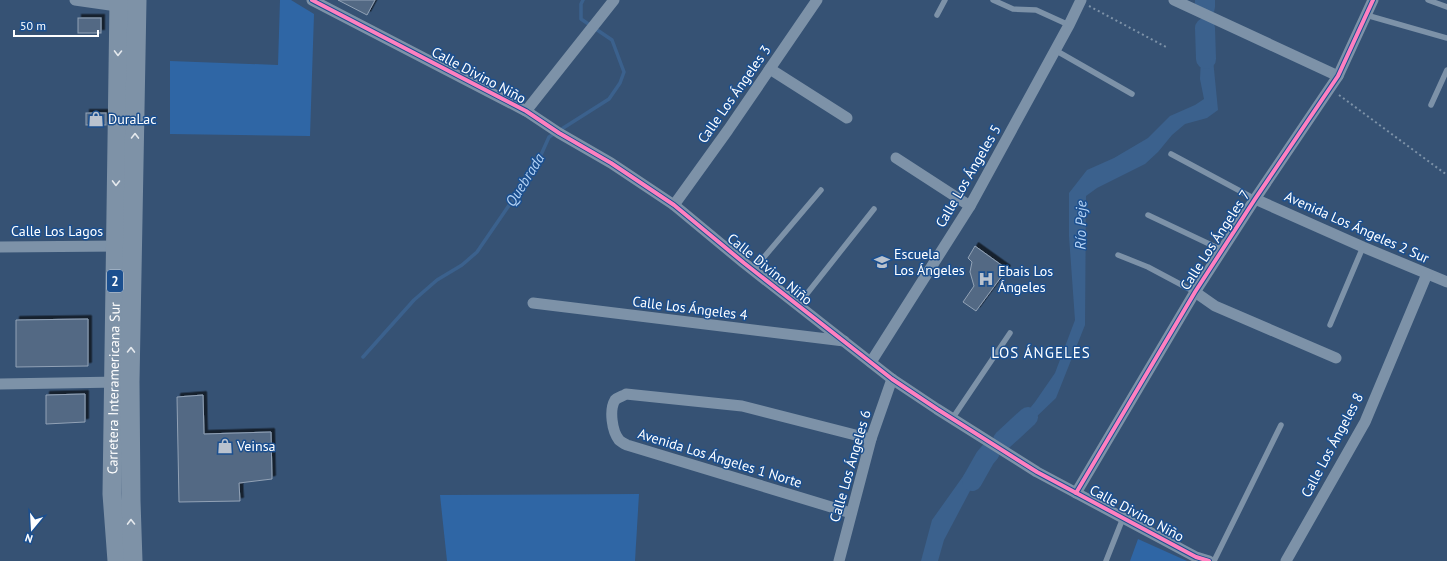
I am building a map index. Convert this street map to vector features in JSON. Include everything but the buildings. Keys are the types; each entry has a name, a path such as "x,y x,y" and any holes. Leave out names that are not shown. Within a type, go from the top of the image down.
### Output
{"highway":[{"name":"Carretera Interamericana Sur","path":"113,554 112,494 122,382 128,4"},
{"name":"Carretera Interamericana Sur","path":"122,382 131,501 133,561"}],"street":[{"path":"75,0 128,4"},
{"name":"Calle Divino Niño","path":"312,0 526,111 611,163 674,205 753,270 892,379 952,419 1037,472 1196,557 1209,561"},
{"path":"526,111 614,0"},
{"name":"Calle Los Ángeles 3","path":"674,205 817,0"},
{"path":"1174,0 1338,76"},
{"name":"Calle Los Ángeles 7","path":"1076,493 1195,292 1255,199 1338,76 1373,0"},
{"name":"Calle Los Ángeles 5","path":"871,362 970,206 1080,1"},
{"path":"770,69 847,118"},
{"path":"896,158 970,206"},
{"name":"Avenida Los Ángeles 2 Sur","path":"1255,199 1363,247 1447,282"},
{"name":"Calle Los Lagos","path":"0,247 124,246"},
{"name":"Calle Los Ángeles 8","path":"1286,561 1365,422 1427,274"},
{"path":"1195,292 1215,306 1336,358"},
{"name":"Calle Los Ángeles 4","path":"532,303 844,342"},
{"name":"Calle Los Ángeles 6","path":"839,561 871,439 892,379"},
{"path":"0,384 122,382"},
{"name":"Avenida Los Ángeles 1 Norte","path":"851,513 627,446 619,440 614,430 613,406 616,399 626,394 742,406 871,439"}],"lane":[{"path":"937,15 945,0"},
{"path":"993,0 1013,9 1036,10 1068,25"},
{"path":"1428,0 1447,7"},
{"path":"1366,15 1447,38"},
{"path":"1055,50 1132,94"},
{"path":"1431,105 1447,70"},
{"path":"1171,154 1255,199"},
{"path":"753,270 821,190"},
{"path":"798,305 874,209"},
{"path":"1148,215 1222,250"},
{"path":"1330,325 1363,247"},
{"path":"1118,255 1148,267 1195,292"},
{"path":"952,419 1010,334"},
{"path":"1214,561 1281,425"},
{"path":"1106,561 1122,518"}],"path":[{"path":"1080,1 1166,47"},
{"path":"1330,88 1447,175"}],"shaded area":[{"path":"280,0 291,0 314,14 310,136 170,134 170,61 278,65"},
{"path":"639,494 635,561 447,561 440,495"},
{"path":"1138,539 1187,561 1130,561"}],"water":[{"path":"1205,32 1211,39 1218,110 1207,118 1185,124 1172,135 1158,152 1145,164 1097,188 1086,196 1085,325 1056,398 1033,420 1008,435 1035,402 1055,373 1075,320 1069,236 1069,193 1087,170 1114,158 1148,138 1170,116 1195,105 1204,99 1200,79 1202,37"},
{"path":"985,458 980,472 944,540 938,561 921,561 932,520 969,468"}],"waterway":[{"name":"Quebrada","path":"363,357 414,300 437,280 462,265 477,252 536,166 549,137 609,99 620,83 624,72 612,40 581,19 581,4 583,0"},
{"name":"Río Peje","path":"1205,0 1205,7"},
{"name":"Río Peje","path":"1205,28 1206,59"},
{"name":"Río Peje","path":"1003,440 1028,417"},
{"name":"Río Peje","path":"972,481 990,452"}],"cycle path":[{"path":"312,0 526,111 559,133 611,163 674,205 744,263 892,379 937,409 1037,472 1196,557 1209,561"},
{"path":"1076,493 1195,292 1255,199 1338,76 1373,0"}],"place":[{"name":"DuraLac","path":"96,119"},
{"name":"Escuela Los Ángeles","path":"882,262"},
{"name":"Ebais Los Ángeles","path":"986,279"},
{"name":"Veinsa","path":"225,446"}],"district":[{"name":"LOS ÁNGELES","path":"1041,353"}]}
